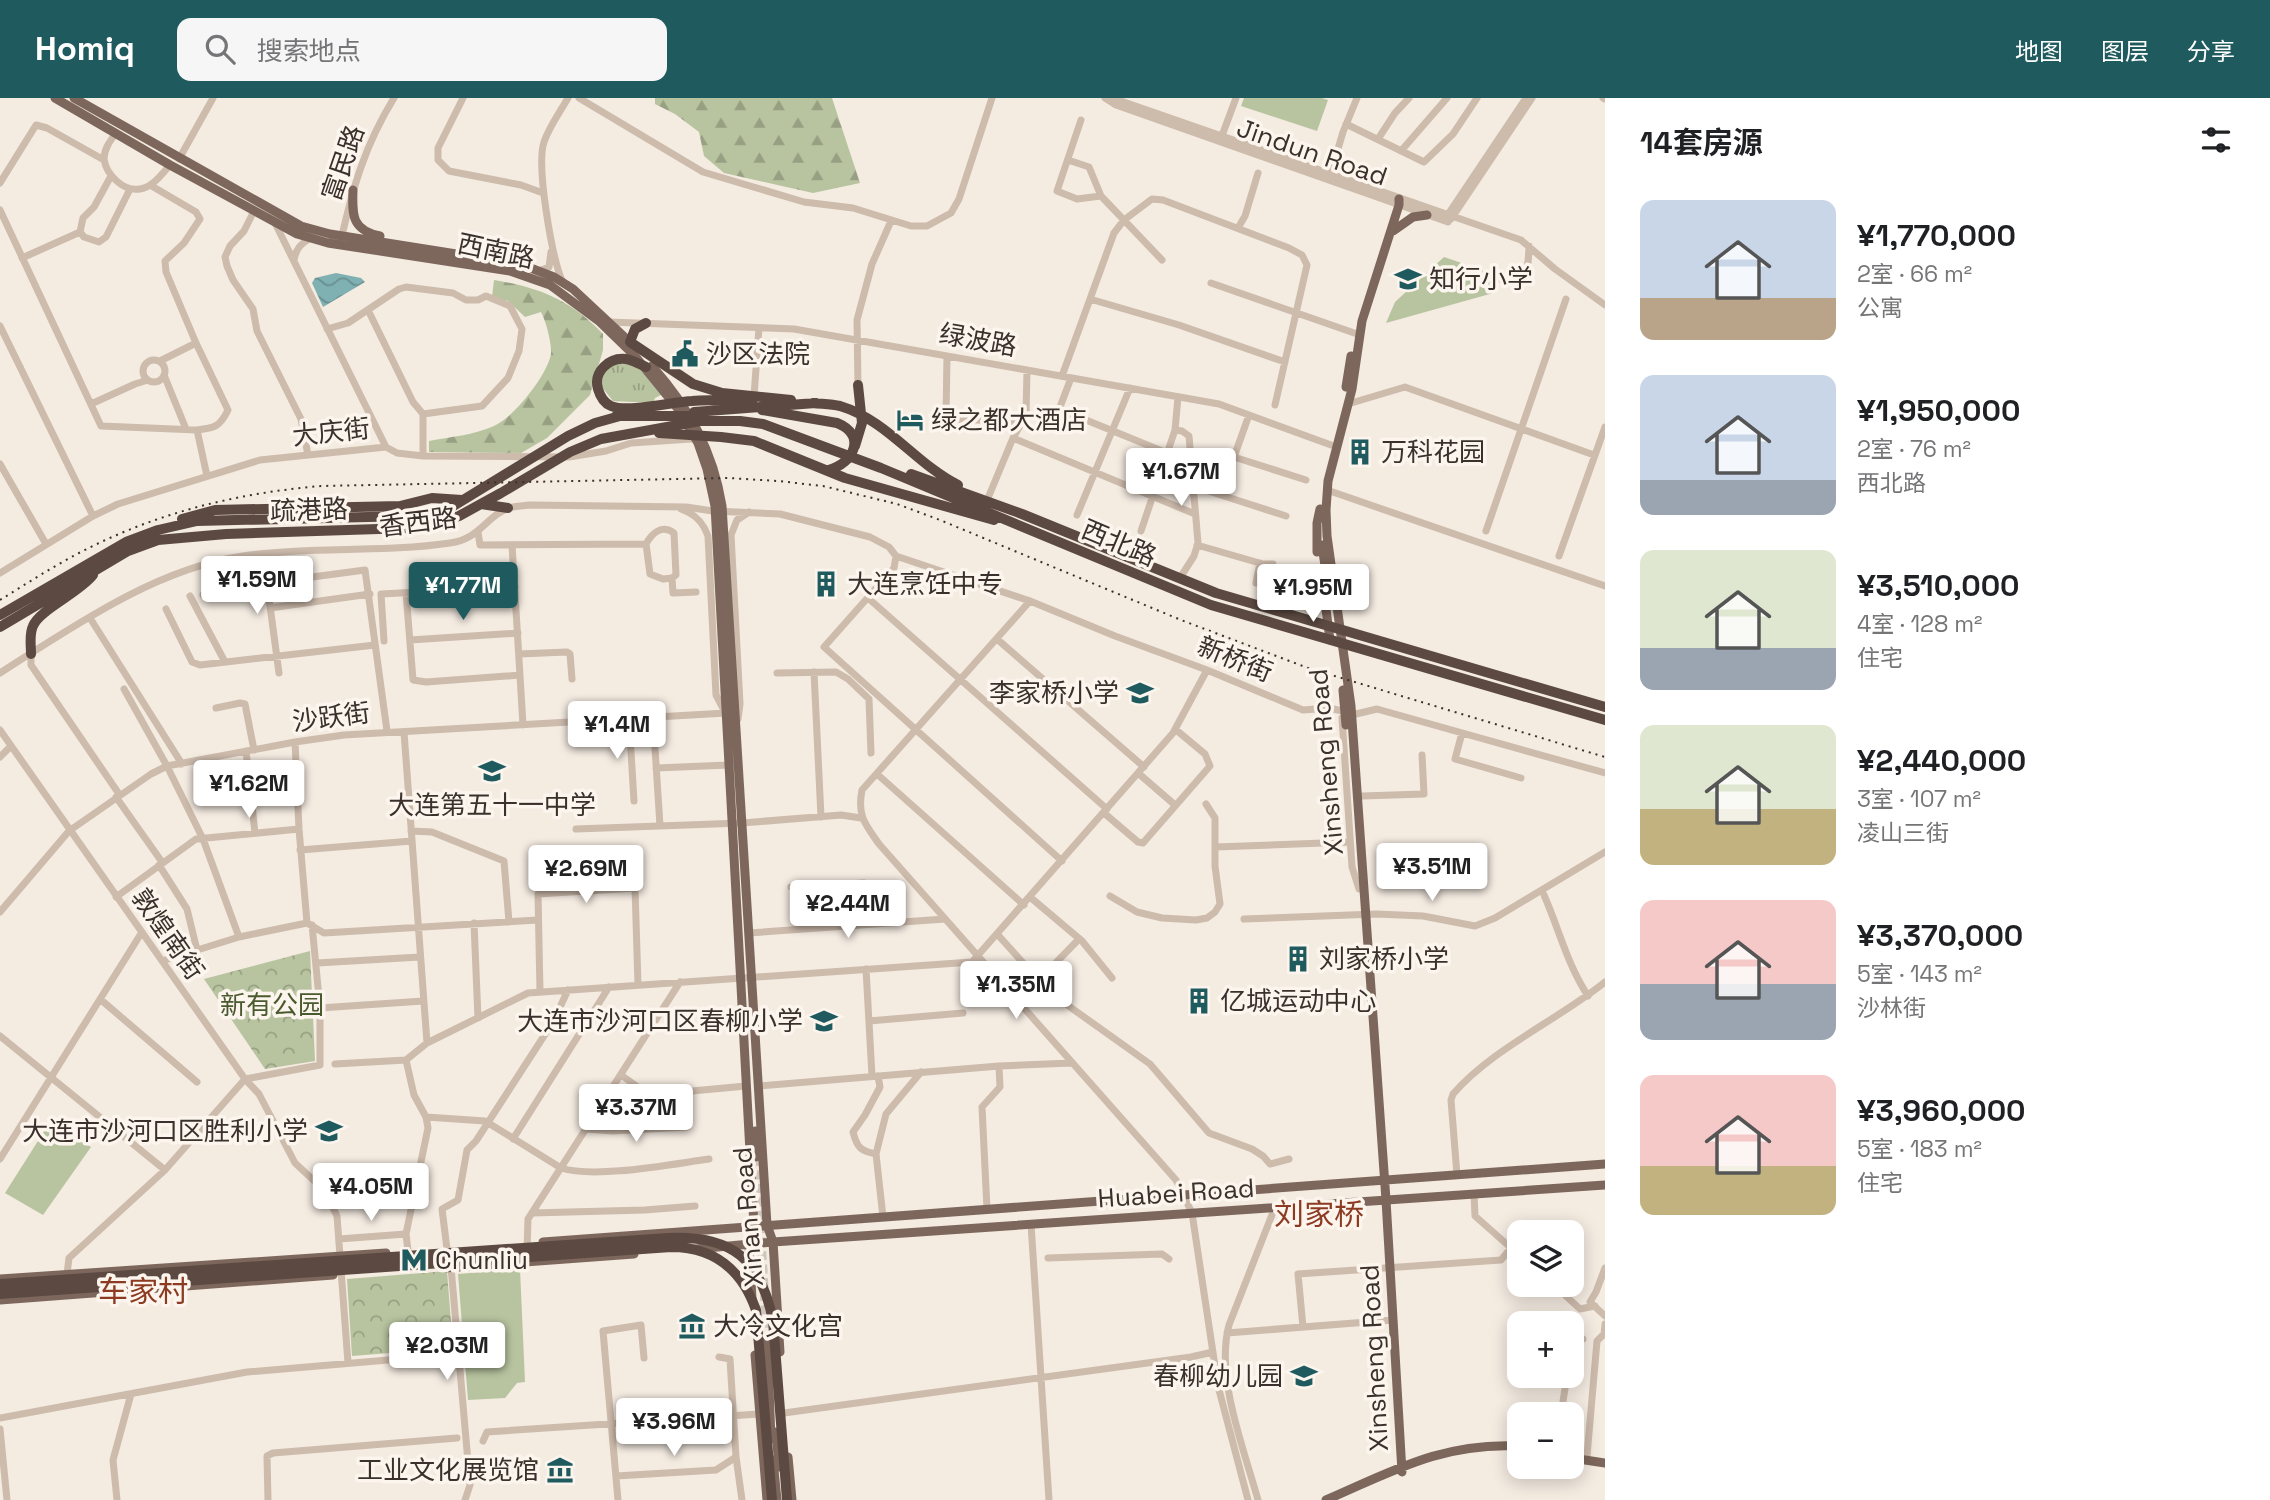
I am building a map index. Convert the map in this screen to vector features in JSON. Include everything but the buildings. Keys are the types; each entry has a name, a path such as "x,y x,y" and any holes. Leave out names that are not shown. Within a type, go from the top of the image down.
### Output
{"highway":[{"path":"646,323 635,329 630,342 693,384 722,393 839,406 886,431 939,474 1025,515"},
{"path":"646,367 627,359 604,365 597,375 596,386 601,398 610,405 624,408 693,400 791,405"},
{"path":"839,406 849,403 858,385"},
{"path":"827,470 839,467 852,454 861,432 858,385"},
{"path":"144,534 197,521 410,516 450,508 568,436 616,416 816,403"},
{"path":"751,407 837,423 847,428 855,446"},
{"name":"西北路","path":"616,416 741,416 764,419 1211,605 1308,634 1334,630 1355,634 1605,707"},
{"name":"西北路","path":"620,435 700,421 757,423 838,449"},
{"path":"620,435 670,433 757,423"},
{"path":"670,433 754,441 845,478 1026,527"},
{"name":"疏港路","path":"0,627 128,551 158,540 226,534 432,526 459,516 570,452 601,439 620,435"},
{"name":"西北路","path":"882,466 1025,515 1216,593 1309,620 1605,720"},
{"path":"0,615 104,554 144,534 196,514 215,510 400,506 432,498 456,499 508,508"},
{"path":"31,654 32,627 37,619 88,582 100,567"},
{"path":"0,1281 668,1238 700,1237 711,1240 732,1249 749,1264 761,1281 769,1301 773,1321 778,1499"},
{"path":"0,1294 657,1248 697,1248 734,1271 749,1293 756,1310 778,1499"}],"main road":[{"name":"西南路","path":"55,98 275,223 311,238 408,246 512,262 563,283 630,342 704,440 719,486 722,506 726,638"},
{"name":"西南路","path":"74,98 301,226 341,240 510,271 550,285 600,322 664,385"},
{"path":"353,190 354,218 359,228 369,234 408,246"},
{"name":"Xinsheng Road","path":"1397,202 1358,334 1331,444 1320,509 1351,706 1353,780 1381,1181 1387,1200 1402,1470"},
{"name":"Xinsheng Road","path":"1327,557 1327,490 1330,468 1348,404 1362,301 1397,202"},
{"path":"1389,235 1404,221 1427,215"},
{"path":"1327,490 1334,630"},
{"path":"1320,509 1316,545 1325,603 1334,630"},
{"path":"1309,620 1320,617 1325,603"},
{"name":"Xinan Road","path":"726,638 729,765 749,933 767,1225 773,1242 788,1452 778,1499"},
{"name":"Xinan Road","path":"726,638 736,730 740,978 754,1226 749,1245 759,1415 778,1499"},
{"name":"Xinan Road","path":"754,1013 750,1042 757,1157"},
{"name":"Xinan Road","path":"742,1014 750,1042"},
{"name":"Huabei Road","path":"0,1281 67,1274 447,1249 1605,1164"},
{"name":"Huabei Road","path":"0,1300 773,1242 1605,1185"},
{"path":"767,1337 778,1499"},
{"path":"773,1433 784,1412"},
{"path":"759,1415 788,1452"},
{"path":"1326,1500 1340,1498 1454,1449 1507,1447"},
{"path":"1587,1456 1605,1461"},
{"path":"1584,1458 1605,1461"}],"street":[{"path":"179,159 212,98"},
{"name":"富民路","path":"341,240 353,190 373,134 394,98"},
{"path":"463,98 438,148 438,160 449,171 522,185 543,193"},
{"path":"563,283 558,271 543,193 543,144 568,98"},
{"path":"579,98 703,172 804,202 853,208 911,226 927,226 951,213 959,199 992,98"},
{"path":"1221,139 1236,98"},
{"path":"1329,177 1356,100 1347,98"},
{"path":"1378,139 1395,113 1409,98"},
{"path":"1401,150 1447,98"},
{"path":"1346,124 1424,162 1453,134 1477,98"},
{"path":"1449,219 1526,98"},
{"path":"1449,219 1532,98"},
{"name":"Jindun Road","path":"1107,99 1116,105 1221,139 1397,202"},
{"path":"1081,120 1057,191 1077,199 1101,196"},
{"path":"0,183 36,125 47,128 104,160"},
{"path":"116,133 106,147 104,160 111,176 130,189 141,189 150,185 170,165"},
{"path":"1068,160 1089,167 1101,196 1162,260"},
{"path":"1238,228 1245,216 1258,173"},
{"path":"22,258 79,232 83,218 94,207 111,176"},
{"path":"0,211 101,426 197,430 212,428 223,422 228,411 166,272 165,261 184,243 200,219 197,212 150,185"},
{"path":"79,232 91,241 99,242 106,237 130,189"},
{"path":"1062,376 1114,233 1124,220 1152,199 1171,202 1302,255 1307,265 1275,405"},
{"path":"1397,202 1427,215 1449,219"},
{"path":"1397,202 1521,240 1555,269 1605,305"},
{"path":"254,211 244,231 230,246 225,257 233,280 253,309 257,331 301,419 308,455"},
{"path":"858,385 857,320 872,264 891,221"},
{"path":"275,223 386,447"},
{"path":"539,271 549,267 551,234"},
{"path":"294,261 296,250 311,238"},
{"path":"1500,279 1527,270 1529,246"},
{"path":"1211,283 1358,334"},
{"path":"327,329 348,323 406,287 453,293 466,300 478,300 485,296 510,306 522,329 519,351 508,378 482,406 423,414"},
{"path":"1090,299 1179,325 1285,362"},
{"path":"1486,531 1566,299"},
{"path":"368,310 413,402 423,414 422,456"},
{"name":"绿波路","path":"609,322 794,329 1219,404 1331,444"},
{"path":"0,326 93,516"},
{"path":"754,396 759,328"},
{"path":"160,362 196,343"},
{"path":"947,356 946,416 950,419 1020,424"},
{"path":"148,380 143,371 145,365 153,360 160,362 165,368 164,375 186,429"},
{"path":"988,498 1013,438 1027,415 1027,370"},
{"path":"91,404 135,384 148,380 155,382 164,375"},
{"path":"1071,378 1060,407 1063,411 1167,453"},
{"path":"1348,404 1405,387 1594,455"},
{"path":"1077,515 1130,388"},
{"path":"1141,531 1175,430 1178,397"},
{"path":"1249,415 1234,457 1306,480"},
{"path":"1559,556 1605,427"},
{"path":"197,430 207,477"},
{"path":"1175,430 1189,436 1198,545 1180,578"},
{"name":"大庆街","path":"0,573 93,516 118,504 260,460 386,447 397,453 422,456 569,457 606,451 631,443 730,438"},
{"path":"1013,438 1195,514"},
{"path":"0,464 46,544"},
{"path":"1193,486 1286,516"},
{"path":"1327,490 1605,586"},
{"path":"508,508 530,505 676,507 780,514 870,537 889,547 896,556 894,568 824,647 1062,861"},
{"path":"676,507 696,517 708,536"},
{"name":"香西路","path":"0,673 139,590 175,574 241,556 454,543 478,532 508,508"},
{"path":"713,511 731,535"},
{"path":"713,511 708,536 716,695 726,713"},
{"path":"736,730 740,704 731,535 737,520 750,511"},
{"path":"663,529 670,529 674,533 676,575 671,578 663,579 650,574 646,544 654,533 663,529"},
{"path":"478,532 480,545 646,544"},
{"path":"512,545 523,725"},
{"path":"1198,545 1260,563 1273,564"},
{"path":"263,554 279,673"},
{"name":"新桥街","path":"896,556 1030,601 1303,710 1329,708 1356,714 1377,709 1605,773"},
{"path":"1256,583 1260,563"},
{"path":"203,596 267,583 365,570 387,731"},
{"path":"671,578 673,593 696,592"},
{"path":"384,641 381,594 515,587"},
{"path":"407,593 413,680 426,682 520,675"},
{"path":"270,608 370,594"},
{"path":"190,596 225,662"},
{"path":"868,598 1138,842 1143,843 1210,766 1205,754 1175,729"},
{"path":"1030,601 862,790 859,805 861,818 878,844 1176,1180 1192,1213 1215,1368 1248,1500"},
{"path":"166,609 192,662 200,665 375,645"},
{"path":"90,618 182,764"},
{"path":"410,640 518,633"},
{"path":"997,639 1141,770 1175,806"},
{"path":"519,654 567,652 570,654 572,679"},
{"path":"31,654 31,665 118,796 187,909 197,950"},
{"path":"335,1064 407,1060 427,1043 528,993 972,962 1175,729 1207,670"},
{"path":"814,671 821,817"},
{"path":"777,673 836,672 848,679 869,698 871,753"},
{"path":"124,689 167,766 203,839 240,937"},
{"path":"216,708 245,704 255,833"},
{"path":"1341,710 1352,867 1361,889"},
{"name":"沙跃街","path":"1,908 69,831 167,766 295,742 387,731 726,713"},
{"path":"1356,714 1367,865 1361,889"},
{"path":"653,717 660,826"},
{"path":"629,719 634,801"},
{"name":"敦煌南街","path":"0,730 245,1079 259,1094 295,1163 324,1190 337,1216 348,1363"},
{"path":"404,732 427,1043"},
{"path":"1462,733 1455,759 1521,778"},
{"path":"67,1274 69,1258 165,1170 245,1079 320,1065 317,963 309,924 300,850 295,742"},
{"path":"0,757 11,746"},
{"path":"1362,796 1424,794 1422,755"},
{"path":"656,768 729,765"},
{"path":"877,774 1024,905"},
{"path":"1110,896 1137,912 1150,915 1196,920 1207,918 1215,912 1220,904 1215,866 1215,818 1206,804"},
{"path":"576,829 737,823 841,815 861,818"},
{"path":"116,897 195,839 299,829"},
{"path":"411,831 432,832 504,861 509,922"},
{"path":"300,850 412,841"},
{"path":"1215,846 1350,842"},
{"path":"1244,919 1423,916 1468,926 1481,925 1605,852"},
{"path":"791,887 864,883 867,924"},
{"path":"540,992 538,894 635,888 638,985"},
{"path":"1544,895 1577,979 1588,996"},
{"path":"1030,897 1079,939 1112,978"},
{"path":"749,933 945,919"},
{"path":"162,961 240,937 309,924 324,933 538,920"},
{"path":"474,923 478,1018"},
{"path":"0,1159 142,933"},
{"path":"998,935 1049,992 1150,1064 1209,1133 1252,1149 1270,1164 1289,1160"},
{"path":"1039,980 1079,939"},
{"path":"317,963 420,957"},
{"path":"866,969 875,1076 880,1087 853,1132 856,1145 862,1152 876,1154"},
{"path":"527,1262 528,1219 680,982"},
{"path":"1457,1175 1451,1100 1453,1094 1500,1053 1605,982"},
{"path":"513,1139 609,987"},
{"path":"447,1249 442,1209 458,1200 467,1150 552,1022 568,990"},
{"path":"100,999 197,1082"},
{"path":"320,1008 423,1001"},
{"path":"869,1021 963,1013"},
{"path":"0,1037 165,1170"},
{"path":"407,1060 414,1095 426,1116 428,1128 406,1234 408,1251"},
{"path":"758,1086 999,1066 1072,1063"},
{"path":"987,1209 982,1107 999,1087 999,1066"},
{"path":"883,1217 876,1154 886,1114 921,1072"},
{"path":"621,1075 649,1095 746,1086"},
{"path":"426,1116 487,1123 561,1168 572,1171 634,1169 709,1159"},
{"path":"586,1129 612,1131 687,1127"},
{"path":"1474,1194 1475,1216 1507,1244"},
{"path":"532,1213 695,1206"},
{"path":"1258,1500 1228,1388 1227,1333 1275,1208"},
{"path":"1031,1224 1049,1500"},
{"path":"338,1239 406,1234"},
{"path":"1303,1327 1298,1274 1501,1260 1507,1253"},
{"path":"1048,1258 1162,1254 1169,1259"},
{"path":"451,1267 470,1485 465,1500"},
{"path":"1605,1268 1590,1302 1605,1316"},
{"path":"1567,1297 1580,1309 1595,1306"},
{"path":"1227,1333 1393,1320"},
{"path":"1587,1456 1597,1341 1604,1334 1605,1324"},
{"path":"618,1500 603,1331 641,1325 644,1358"},
{"path":"784,1412 1213,1352"},
{"path":"0,1418 247,1372 458,1354"},
{"path":"719,1357 730,1359 736,1457 742,1500"},
{"path":"117,1500 113,1460 131,1394"},
{"path":"483,1441 487,1432 759,1415"},
{"path":"0,1429 7,1500"},
{"path":"268,1500 267,1456 273,1452 457,1438"},
{"path":"616,1476 716,1470 736,1457"}],"green space":[{"path":"655,98 832,98 860,183 813,193 724,173 704,156 699,132 675,114 655,104"},
{"path":"1244,98 1328,100 1317,131 1241,106"},
{"path":"1444,257 1491,273 1497,292 1386,323 1395,302"},
{"path":"494,280 554,297 579,312 603,334 603,350 590,395 547,438 521,453 429,452 429,441 478,432 502,422 528,395 548,363 551,344 541,312 525,317 508,301 492,297"},
{"path":"632,363 645,372 663,394 655,398 653,403 613,401 601,386 607,369"},
{"name":"新有公园","path":"310,951 315,1061 265,1069 204,979"},
{"path":"50,1122 91,1147 43,1215 5,1193"},
{"path":"520,1269 525,1382 517,1383 505,1398 468,1400 458,1274"},
{"path":"447,1271 453,1348 352,1356 347,1279"}],"water":[{"path":"336,273 361,278 365,282 323,307 312,283 315,278"}],"tunnel":[{"path":"756,1157 767,1337"}],"railway":[{"path":"0,600 69,558 137,527 197,507 290,489 321,486 728,478 778,481 823,486 897,504 1181,620 1308,668 1605,757"}],"place":[{"name":"知行小学","path":"1408,279"},
{"name":"沙区法院","path":"685,354"},
{"name":"绿之都大酒店","path":"910,420"},
{"name":"万科花园","path":"1360,452"},
{"name":"大连烹饪中专","path":"826,584"},
{"name":"李家桥小学","path":"1140,693"},
{"name":"大连第五十一中学","path":"492,771"},
{"name":"刘家桥小学","path":"1298,959"},
{"name":"亿城运动中心","path":"1199,1001"},
{"name":"大连市沙河口区春柳小学","path":"824,1021"},
{"name":"大连市沙河口区胜利小学","path":"329,1131"},
{"name":"Chunliu","path":"414,1260"},
{"name":"大冷文化宫","path":"692,1326"},
{"name":"春柳幼儿园","path":"1304,1376"},
{"name":"工业文化展览馆","path":"560,1470"}],"district":[{"name":"刘家桥","path":"1319,1214"},
{"name":"车家村","path":"143,1291"}]}
